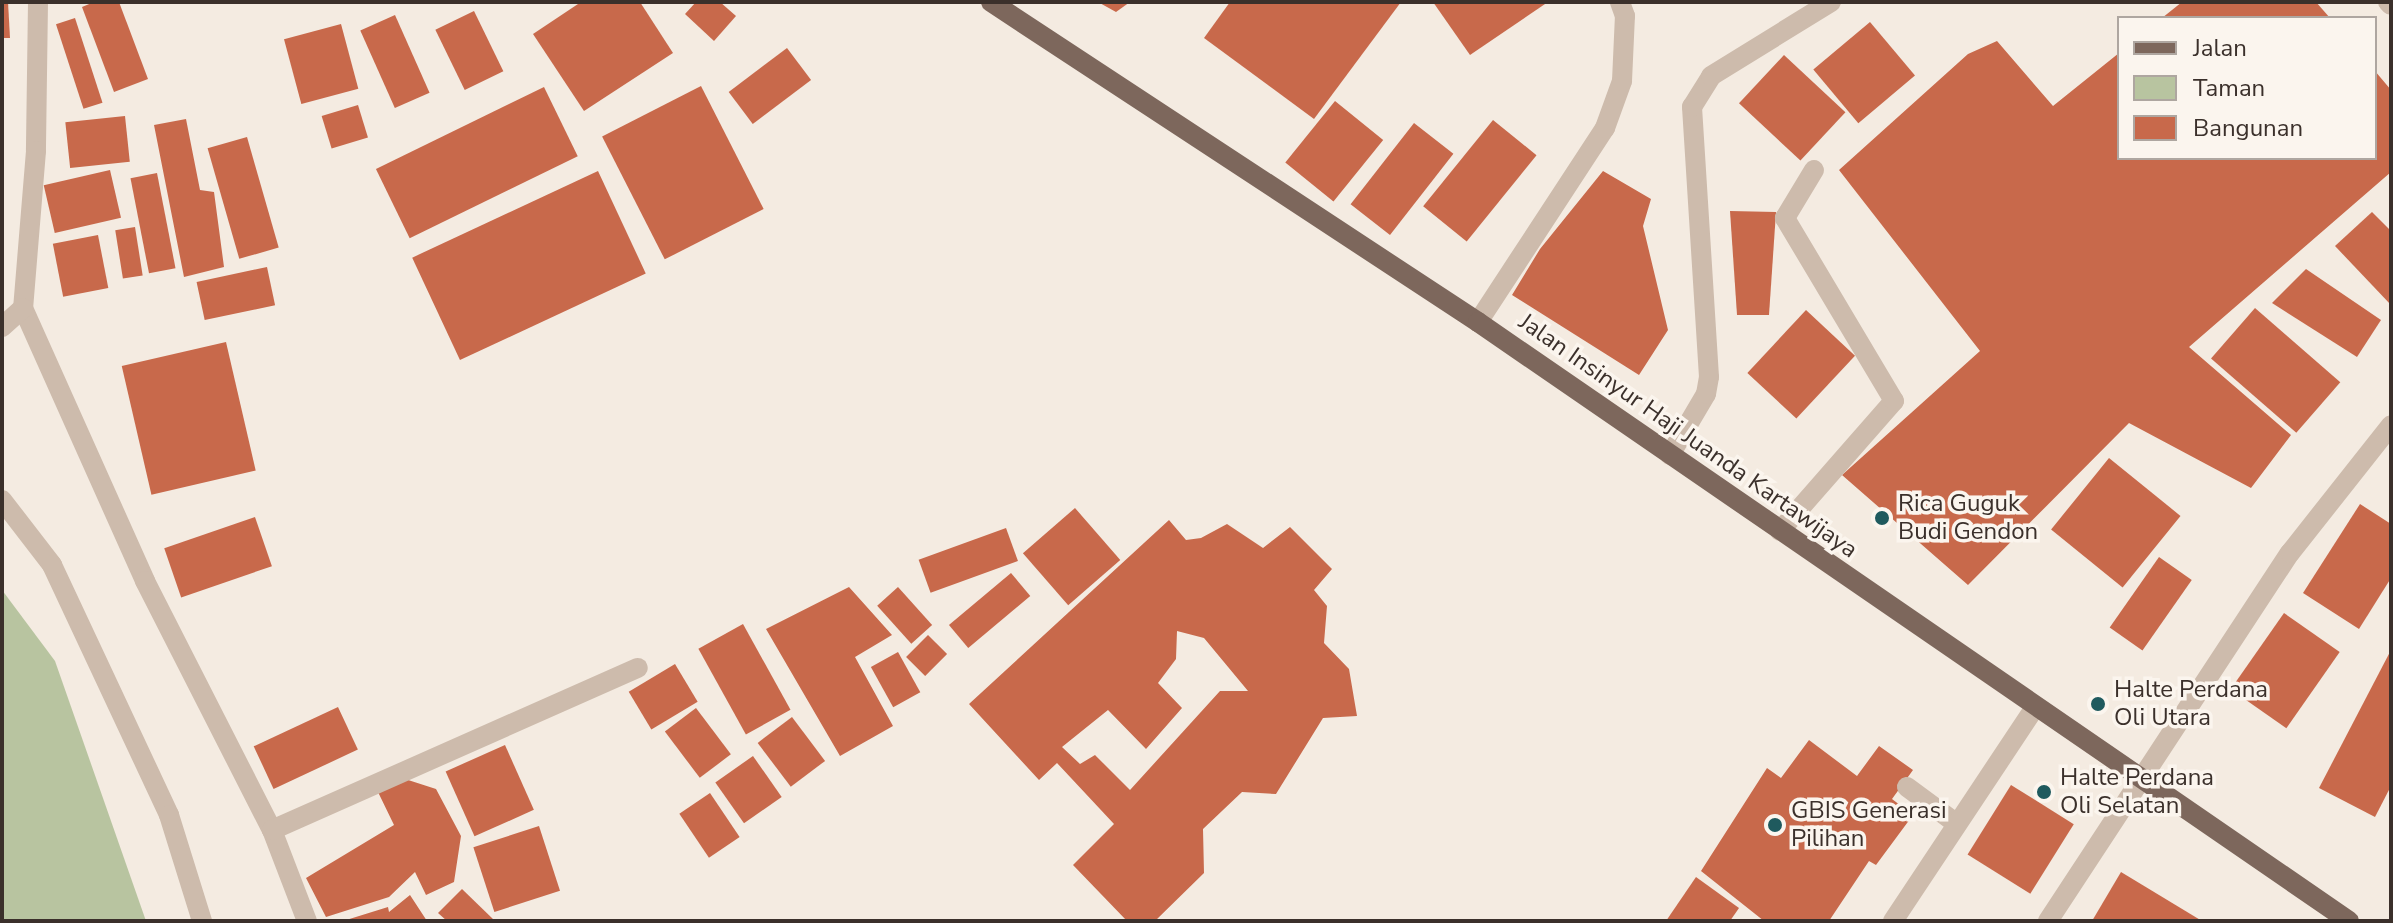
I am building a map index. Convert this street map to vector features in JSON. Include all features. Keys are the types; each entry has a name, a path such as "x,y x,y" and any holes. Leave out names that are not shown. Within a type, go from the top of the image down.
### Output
{"main road":[{"name":"Jalan Insinyur Haji Juanda Kartawijaya","path":"991,2 1478,322 2138,779 2349,921"}],"street":[{"path":"1478,322 1605,128 1622,81 1625,16 1620,2"},
{"path":"1670,455 1706,394 1709,377 1692,107 1711,76 1831,2"},
{"path":"40,3 36,151 23,308 145,581 272,830 307,921"},
{"path":"1780,531 1894,401 1785,218 1814,170"},
{"path":"2,327 23,308"},
{"path":"2048,921 2138,779 2290,553 2391,425"},
{"path":"2,500 52,565 169,815 202,921"},
{"path":"272,830 638,668"},
{"path":"1893,921 2035,707"},
{"path":"1907,787 1957,824"}],"green space":[{"path":"2,590 55,661 146,921 2,921"}],"building":[{"path":"2,2 8,2 10,38 2,38"},
{"path":"94,2 119,2 148,79 114,92 82,7"},
{"path":"581,2 640,2 673,53 584,111 533,34"},
{"path":"696,2 720,2 736,16 714,41 685,14"},
{"path":"1098,2 1130,2 1116,12"},
{"path":"1230,2 1401,2 1314,119 1204,38"},
{"path":"1433,2 1548,2 1470,55"},
{"path":"2182,2 2316,2 2328,16 2164,16"},
{"path":"474,11 503,71 465,90 435,30"},
{"path":"395,15 430,93 395,108 360,30"},
{"path":"75,18 103,103 83,109 56,24"},
{"path":"1870,22 1915,76 1858,123 1813,70"},
{"path":"341,24 358,89 301,104 284,39"},
{"path":"1997,41 2053,106 2117,55 2117,160 2377,160 2377,73 2391,90 2391,172 2189,347 2291,435 2251,488 2129,423 1968,585 1842,475 1980,351 1839,170 1968,54"},
{"path":"787,48 811,80 753,124 729,92"},
{"path":"1784,55 1845,112 1800,161 1739,103"},
{"path":"701,86 764,209 665,259 602,136"},
{"path":"544,87 578,156 410,238 376,169"},
{"path":"1335,101 1383,140 1333,201 1285,162"},
{"path":"358,105 368,138 332,149 322,116"},
{"path":"125,116 130,162 70,168 65,122"},
{"path":"186,119 200,190 214,192 224,267 184,277 154,125"},
{"path":"1493,120 1537,155 1467,242 1423,206"},
{"path":"1414,123 1453,154 1390,235 1351,204"},
{"path":"247,137 279,248 239,259 208,148"},
{"path":"110,170 121,218 55,233 44,185"},
{"path":"598,171 646,273 460,360 412,258"},
{"path":"1603,171 1651,199 1643,226 1668,330 1639,375 1512,295 1540,249"},
{"path":"157,173 176,268 149,273 130,178"},
{"path":"1730,211 1776,212 1769,315 1737,315"},
{"path":"2372,212 2391,231 2391,305 2335,246"},
{"path":"135,227 143,275 123,279 115,230"},
{"path":"98,235 108,288 63,297 53,244"},
{"path":"267,267 275,305 205,320 197,282"},
{"path":"2306,269 2381,320 2357,357 2272,303"},
{"path":"2255,308 2340,382 2296,433 2211,359"},
{"path":"1806,310 1855,356 1796,419 1747,373"},
{"path":"226,342 256,471 151,495 122,366"},
{"path":"2109,458 2180,516 2123,587 2051,529"},
{"path":"2360,504 2391,524 2391,578 2359,629 2303,593"},
{"path":"1075,508 1120,560 1068,605 1023,553"},
{"path":"255,517 272,566 181,597 164,548"},
{"path":"1169,520 1186,540 1201,538 1227,524 1263,548 1290,527 1332,569 1314,590 1327,606 1324,643 1349,669 1357,716 1323,718 1276,794 1242,792 1203,829 1204,873 1155,921 1127,921 1073,865 1114,824 1057,763 1039,780 969,704","holes":["1177,631 1204,638 1248,691 1220,691 1130,790 1095,755 1080,764 1062,747 1108,710 1146,749 1182,708 1158,683 1176,659"]},
{"path":"1006,528 1018,561 931,593 919,560"},
{"path":"2159,557 2192,580 2142,650 2110,627"},
{"path":"1011,573 1030,596 968,648 949,625"},
{"path":"849,587 892,635 855,657 893,726 840,756 766,629"},
{"path":"898,587 932,625 911,644 877,606"},
{"path":"2284,613 2340,652 2286,728 2231,689"},
{"path":"743,624 791,710 746,734 698,649"},
{"path":"928,635 947,654 925,676 906,657"},
{"path":"2391,650 2391,786 2375,817 2319,788"},
{"path":"898,652 920,692 893,707 871,667"},
{"path":"675,664 698,702 651,730 629,692"},
{"path":"338,707 358,750 274,789 254,746"},
{"path":"696,708 731,754 700,778 665,731"},
{"path":"792,717 825,761 791,787 758,743"},
{"path":"1809,740 1857,776 1879,746 1913,770 1892,799 1913,815 1876,865 1869,861 1829,921 1764,921 1701,871 1767,768 1781,778"},
{"path":"505,745 534,810 474,836 446,771"},
{"path":"753,756 782,797 744,823 715,782"},
{"path":"405,779 436,789 461,836 454,882 426,895 415,872 389,897 326,917 306,878 394,825 378,792"},
{"path":"2011,785 2074,824 2030,894 1968,855"},
{"path":"710,793 740,837 709,858 679,814"},
{"path":"539,826 560,891 494,912 473,847"},
{"path":"2121,872 2202,921 2092,921"},
{"path":"1696,877 1739,908 1730,921 1666,921"},
{"path":"462,889 495,921 447,921 438,913"},
{"path":"410,895 427,921 343,921 388,907 389,912"}],"place":[{"name":"Rica Guguk Budi Gendon","path":"1882,518"},
{"name":"Halte Perdana Oli Utara","path":"2098,704"},
{"name":"Halte Perdana Oli Selatan","path":"2044,792"},
{"name":"GBIS Generasi Pilihan","path":"1775,825"}]}
